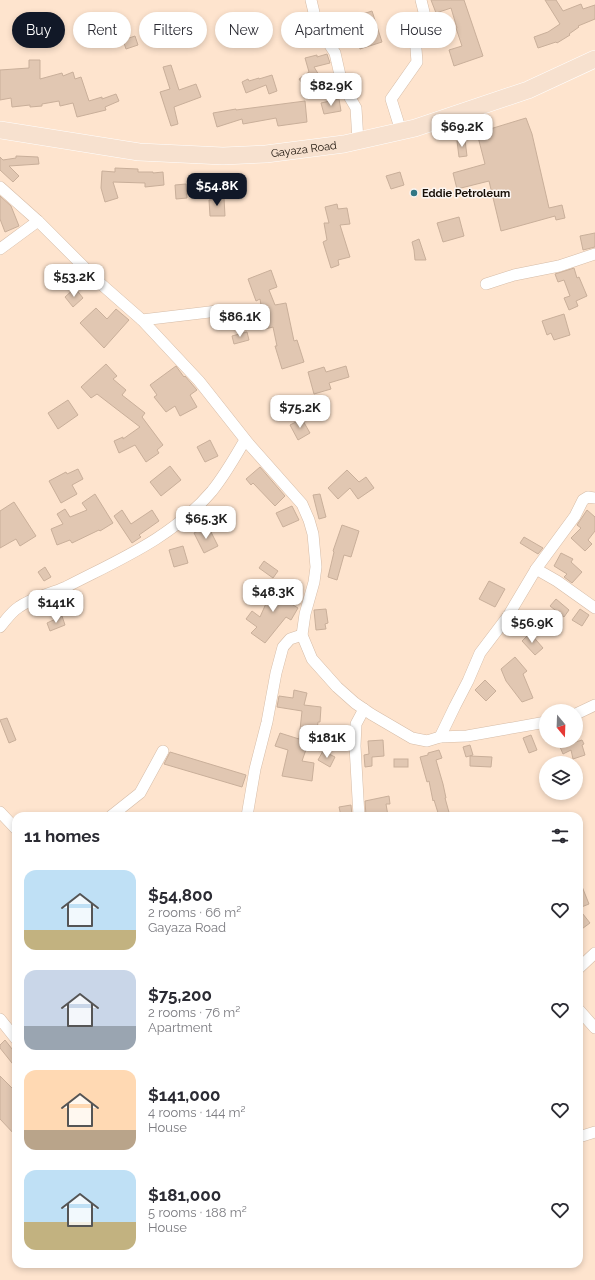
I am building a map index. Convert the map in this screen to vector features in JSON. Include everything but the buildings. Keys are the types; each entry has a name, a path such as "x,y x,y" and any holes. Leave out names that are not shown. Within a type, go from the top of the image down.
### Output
{"main road":[{"name":"Gayaza Road","path":"0,130 139,152 223,156 266,154 344,144 415,128 528,90 595,60"}],"street":[{"path":"311,0 317,25 335,53 342,84 356,108 358,141"},
{"path":"401,131 392,98 417,62 416,34 423,30 427,24 421,0"},
{"path":"0,187 142,320 199,381 245,440 296,496 306,511 316,552 314,582 305,614 302,635 312,659 337,687 364,709 412,738 427,741 440,737 467,736 539,723"},
{"path":"0,249 38,221"},
{"path":"486,284 514,275 560,266 595,254"},
{"path":"142,320 226,310"},
{"path":"0,627 20,606 65,588 123,558 174,528 212,490 229,467 245,440"},
{"path":"440,737 468,681 480,653 508,616 536,569 575,516 583,500 588,497 595,498"},
{"path":"536,569 557,581 595,608"},
{"path":"248,812 255,768 267,722 276,673 283,647 290,639 302,635"},
{"path":"583,711 595,705"},
{"path":"359,812 355,746 356,724 364,709"},
{"path":"116,812 140,793 163,751"},
{"path":"0,812 12,825"},
{"path":"583,964 595,954"},
{"path":"583,1014 595,1028"},
{"path":"0,1019 12,1034"},
{"path":"583,1136 595,1132"}],"place":[{"name":"Eddie Petroleum","path":"414,193"}]}
